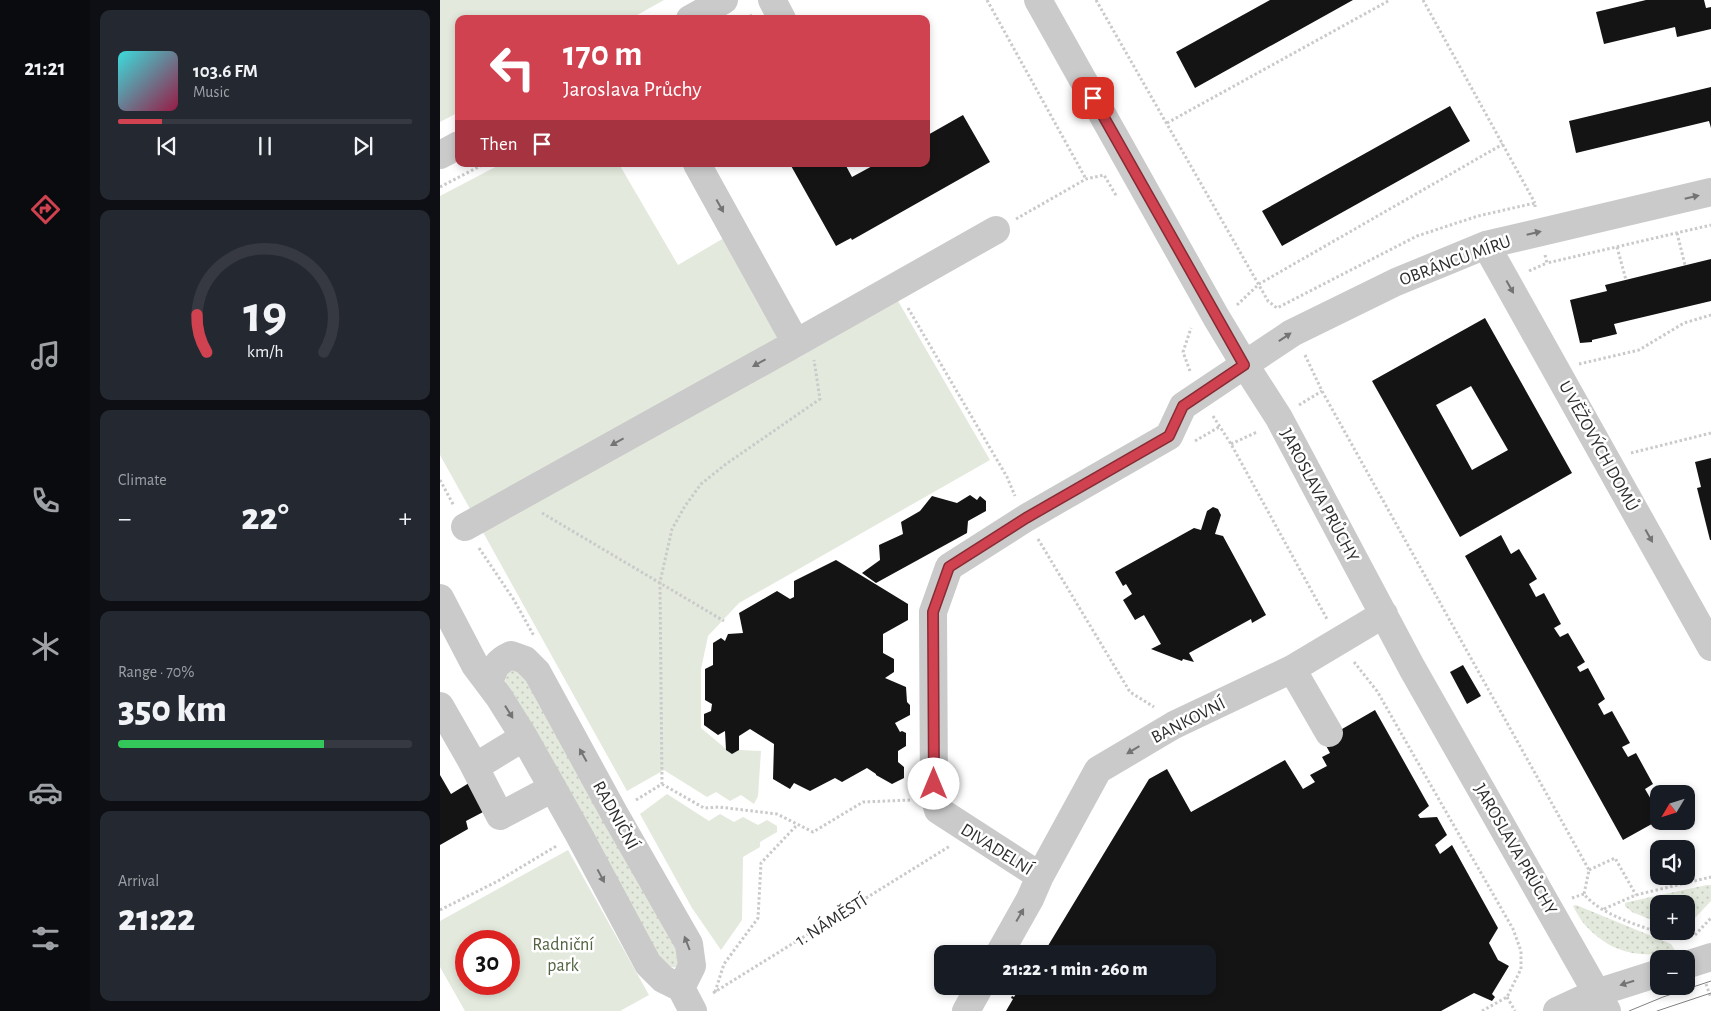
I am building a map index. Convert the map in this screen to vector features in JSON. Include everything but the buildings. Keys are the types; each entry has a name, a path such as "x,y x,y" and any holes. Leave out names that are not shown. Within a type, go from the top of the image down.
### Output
{"street":[{"path":"697,15 724,0"},
{"path":"772,0 780,15"},
{"name":"JAROSLAVA PRŮCHY","path":"1038,0 1244,365 1279,418 1384,614 1602,1002"},
{"path":"440,155 455,147"},
{"path":"699,167 803,339"},
{"name":"OBRÁNCŮ MÍRU","path":"1244,365 1292,333 1396,282 1486,245 1711,192"},
{"path":"465,527 996,230"},
{"name":"U VĚŽOVÝCH DOMŮ","path":"1486,245 1711,647"},
{"name":"DIVADELNÍ","path":"1040,876 938,810 934,796 933,612 949,567 1026,518 1169,436 1183,406 1244,365"},
{"path":"440,598 475,665 524,737 553,788 648,964 688,1002"},
{"name":"BANKOVNÍ","path":"1040,876 1098,770 1168,718 1292,669 1384,614"},
{"name":"RADNIČNÍ","path":"455,627 525,660 537,672 610,805 690,944 692,966 688,1002"},
{"path":"489,683 495,667 501,660 511,655"},
{"path":"1292,669 1329,733"},
{"path":"440,706 500,816 553,788"},
{"path":"474,767 524,737"},
{"path":"1003,945 1030,899 1040,876"},
{"path":"1695,962 1711,957"},
{"path":"1557,1011 1602,1002 1650,978"},
{"path":"966,1011 975,995"}],"path":[{"path":"987,0 1086,179 996,230"},
{"path":"1096,0 1268,301 1277,308"},
{"path":"1167,123 1390,0"},
{"path":"1423,0 1535,203"},
{"path":"1236,305 1259,284 1503,144"},
{"path":"440,187 478,167"},
{"path":"1677,233 1685,265"},
{"path":"1616,247 1626,280"},
{"path":"895,286 1007,477 1016,498"},
{"path":"1575,366 1639,350 1684,323 1711,315"},
{"path":"1192,330 1183,352 1193,377"},
{"path":"662,784 660,582 672,529 685,506 701,484 726,464 820,399 803,339"},
{"path":"1301,348 1322,391 1589,870 1584,894"},
{"path":"1296,407 1322,391"},
{"path":"1210,411 1231,444 1330,625"},
{"path":"1231,444 1257,432"},
{"path":"1628,454 1711,433"},
{"path":"516,498 724,621"},
{"path":"465,527 514,600 547,659 537,672"},
{"path":"1035,534 1130,692 1168,718"},
{"path":"1349,656 1377,691 1513,929 1521,951 1521,969 1507,997 1482,1011"},
{"path":"632,802 662,784"},
{"path":"662,784 704,808 718,807 730,810 753,810 777,814 813,832 863,802 911,800"},
{"path":"715,992 724,964 758,918 761,863 797,825"},
{"name":"1. NÁMĚSTÍ","path":"688,1002 715,992 971,832"},
{"path":"440,910 561,844"},
{"path":"1589,870 1615,858 1636,895"},
{"path":"1604,909 1636,895 1711,877"},
{"path":"1569,900 1584,894"},
{"path":"1584,894 1624,921 1689,941 1711,918"},
{"path":"1507,997 1514,1011"}],"green space":[{"path":"440,0 664,0 637,15 455,15 455,114 440,122"},
{"path":"495,167 621,167 678,265 729,235 798,358 898,301 990,460 739,603 708,636 701,669 701,728 732,754 739,750 761,751 758,796 754,804 741,795 730,801 716,792 707,797 664,770 627,791 440,455 440,196"},
{"path":"511,669 523,669 684,957 677,967 665,968 507,691 505,679"},
{"path":"667,794 709,821 720,814 734,822 743,817 758,825 767,820 777,826 777,832 760,842 760,847 743,857 742,920 721,950 692,908 640,814"},
{"name":"Radniční park","path":"568,850 649,995 620,1011 465,1011 456,995 520,995 520,930 455,930 455,993 440,967 440,921"},
{"path":"1711,885 1711,901 1695,918 1695,895 1661,895"},
{"path":"1650,897 1650,919 1632,912 1625,906 1625,903"},
{"path":"1576,905 1650,935 1650,940 1661,940 1671,944 1675,950 1650,950 1650,954 1639,954 1616,948 1606,943 1586,926 1573,906"}],"tram line":[{"path":"1629,1011 1711,981"},
{"path":"1657,1011 1711,993"}],"route":[{"path":"934,784 933,612 949,567 1026,518 1169,436 1183,406 1244,365 1093,98"}]}
